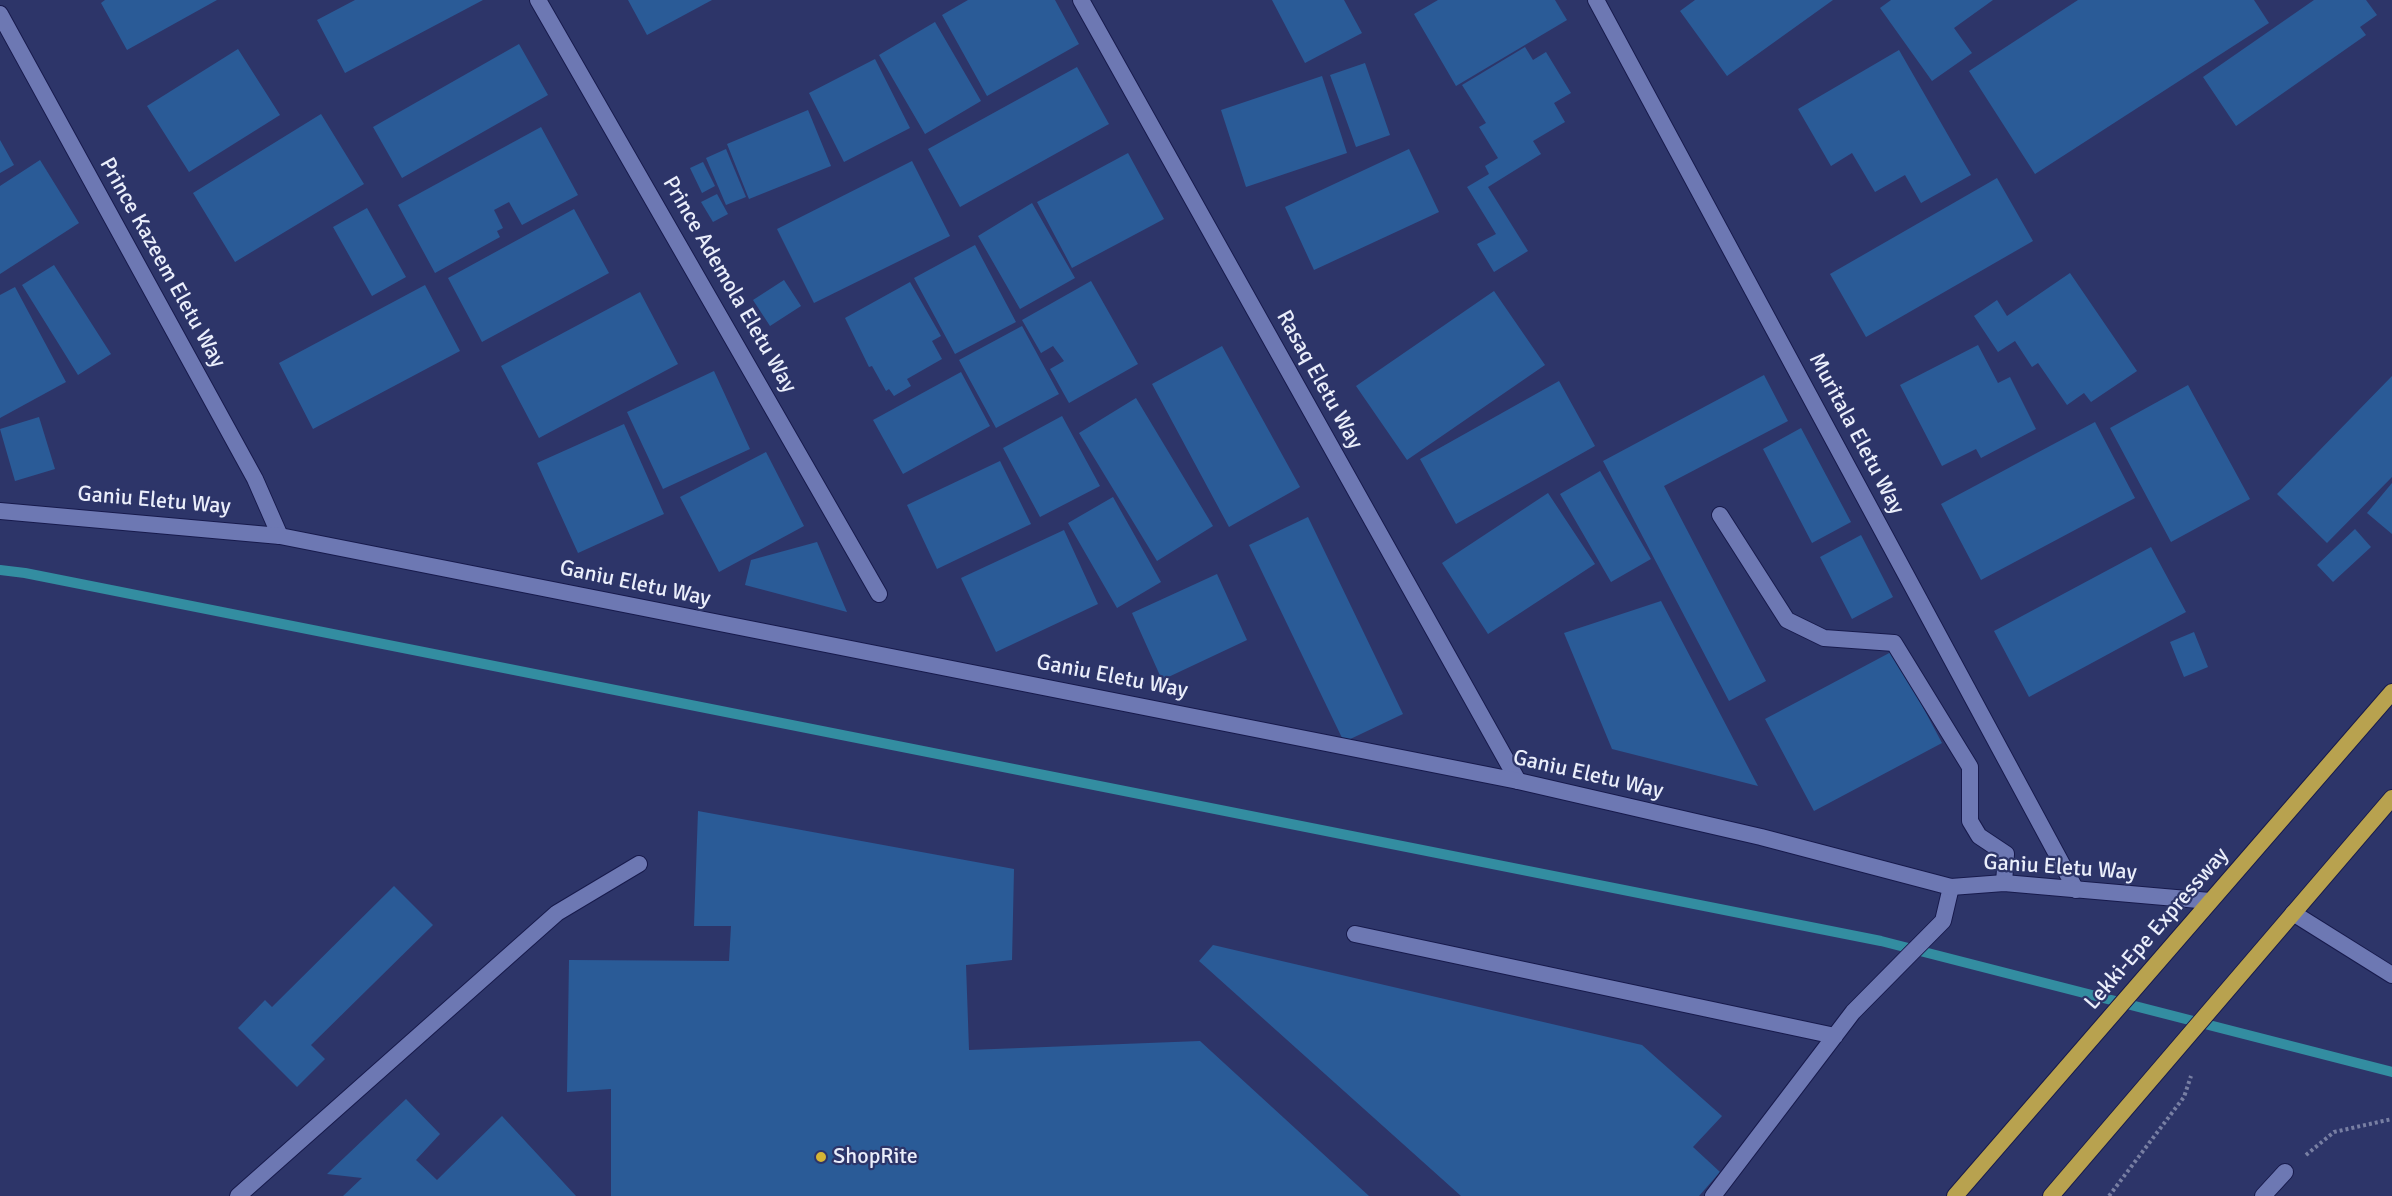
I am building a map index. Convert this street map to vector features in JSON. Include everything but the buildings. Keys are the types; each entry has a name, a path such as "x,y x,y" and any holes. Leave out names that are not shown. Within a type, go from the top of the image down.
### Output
{"highway":[{"name":"Lekki-Epe Expressway","path":"1956,1193 2392,692"},
{"path":"2050,1196 2392,798"}],"street":[{"name":"Prince Ademola Eletu Way","path":"538,0 879,594"},
{"name":"Rasaq Eletu Way","path":"1081,0 1518,781"},
{"name":"Muritala Eletu Way","path":"1596,0 2076,890"},
{"name":"Prince Kazeem Eletu Way","path":"0,14 249,469 280,536"},
{"name":"Ganiu Eletu Way","path":"0,511 280,536 1518,781 1761,837 1952,886 2004,883 2210,901"},
{"path":"1720,515 1787,620 1824,638 1894,643 1970,767 1970,821 1979,836 2006,854 2004,883"},
{"path":"238,1196 557,913 639,864"},
{"path":"1713,1196 1853,1012 1943,921 1952,886"},
{"path":"2293,913 2392,975"},
{"path":"1355,934 1834,1036"},
{"path":"2263,1196 2285,1172"}],"path":[{"path":"2109,1196 2184,1097 2193,1070"},
{"path":"2285,1172 2334,1132 2392,1119"}],"waterway":[{"path":"0,570 25,573 1881,941 2392,1072"}],"place":[{"name":"ShopRite","path":"821,1157"}]}
